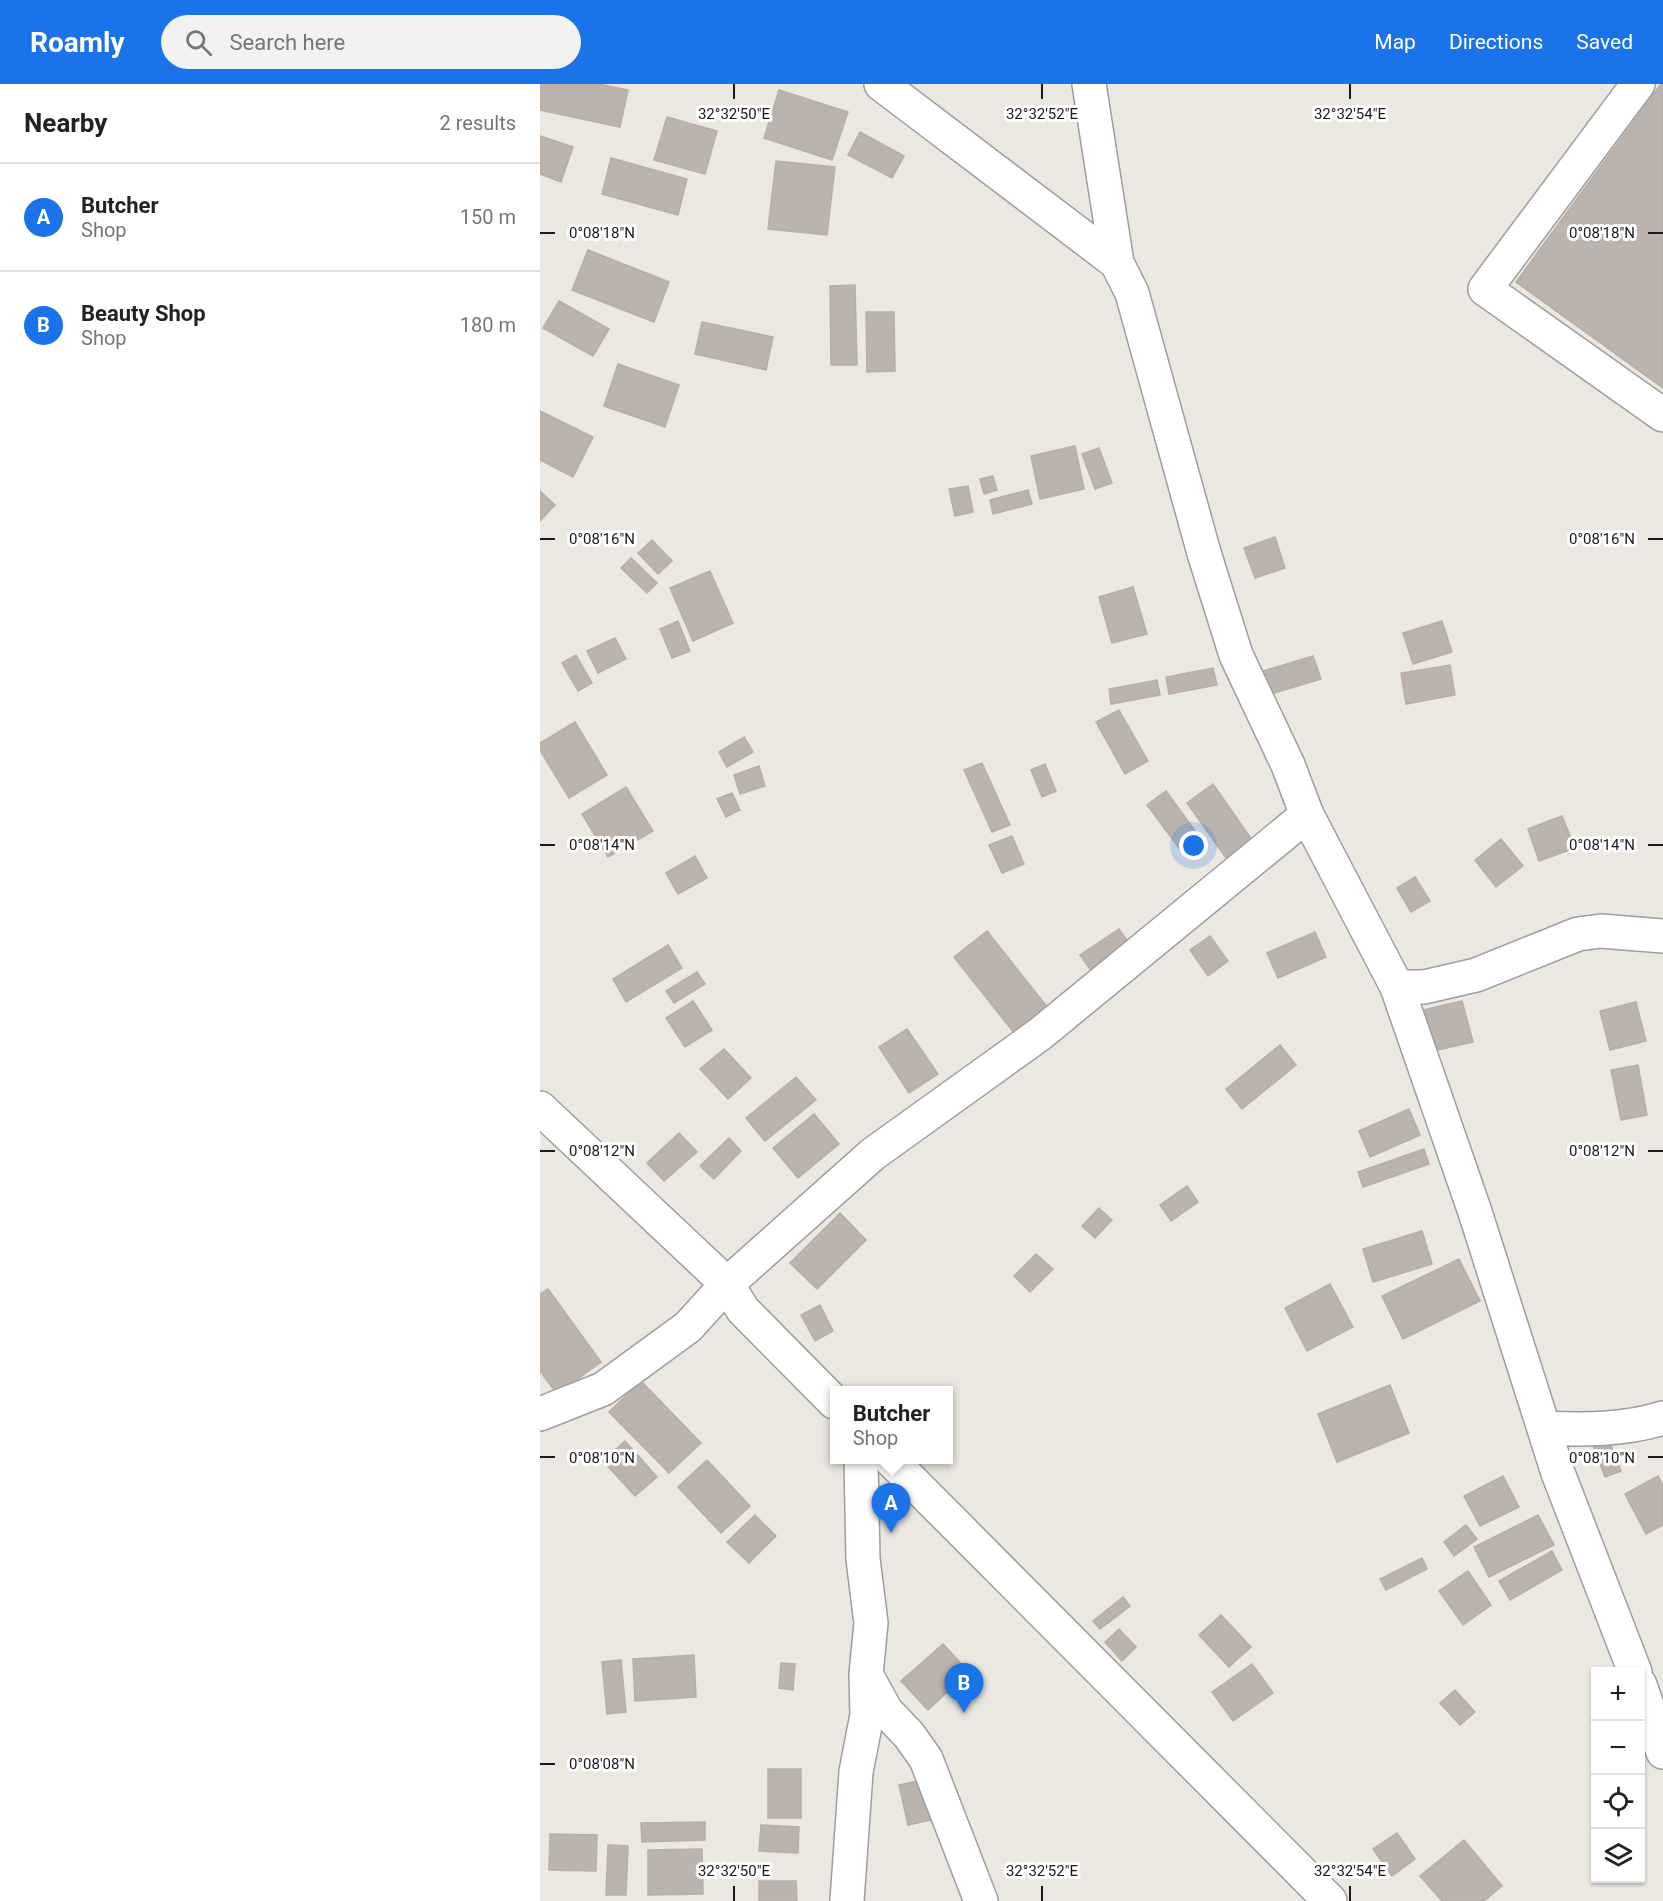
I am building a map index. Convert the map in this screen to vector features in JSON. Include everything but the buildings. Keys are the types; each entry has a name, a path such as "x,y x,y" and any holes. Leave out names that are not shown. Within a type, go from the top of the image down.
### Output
{"street":[{"path":"881,84 1118,263"},
{"path":"1089,84 1118,263 1132,293 1204,552 1236,655 1288,765 1307,815 1397,987 1475,1212 1558,1473 1633,1667"},
{"path":"1638,84 1485,289 1663,415"},
{"path":"540,1414 603,1389 688,1327 727,1284 873,1154 1040,1034 1307,815"},
{"path":"1397,987 1424,987 1476,975 1578,934 1601,931 1663,936"},
{"path":"540,1108 727,1284 743,1310 830,1398"},
{"path":"1544,1428 1588,1430 1638,1425 1663,1418"},
{"path":"847,1901 856,1772 867,1715 866,1674 871,1623 863,1559 861,1464"},
{"path":"895,1464 1329,1901"},
{"path":"866,1674 886,1711 909,1735 926,1759 981,1901"},
{"path":"1645,1697 1663,1752"}],"place":[{"name":"Butcher","path":"891,1533"},
{"name":"Beauty Shop","path":"964,1713"}]}
